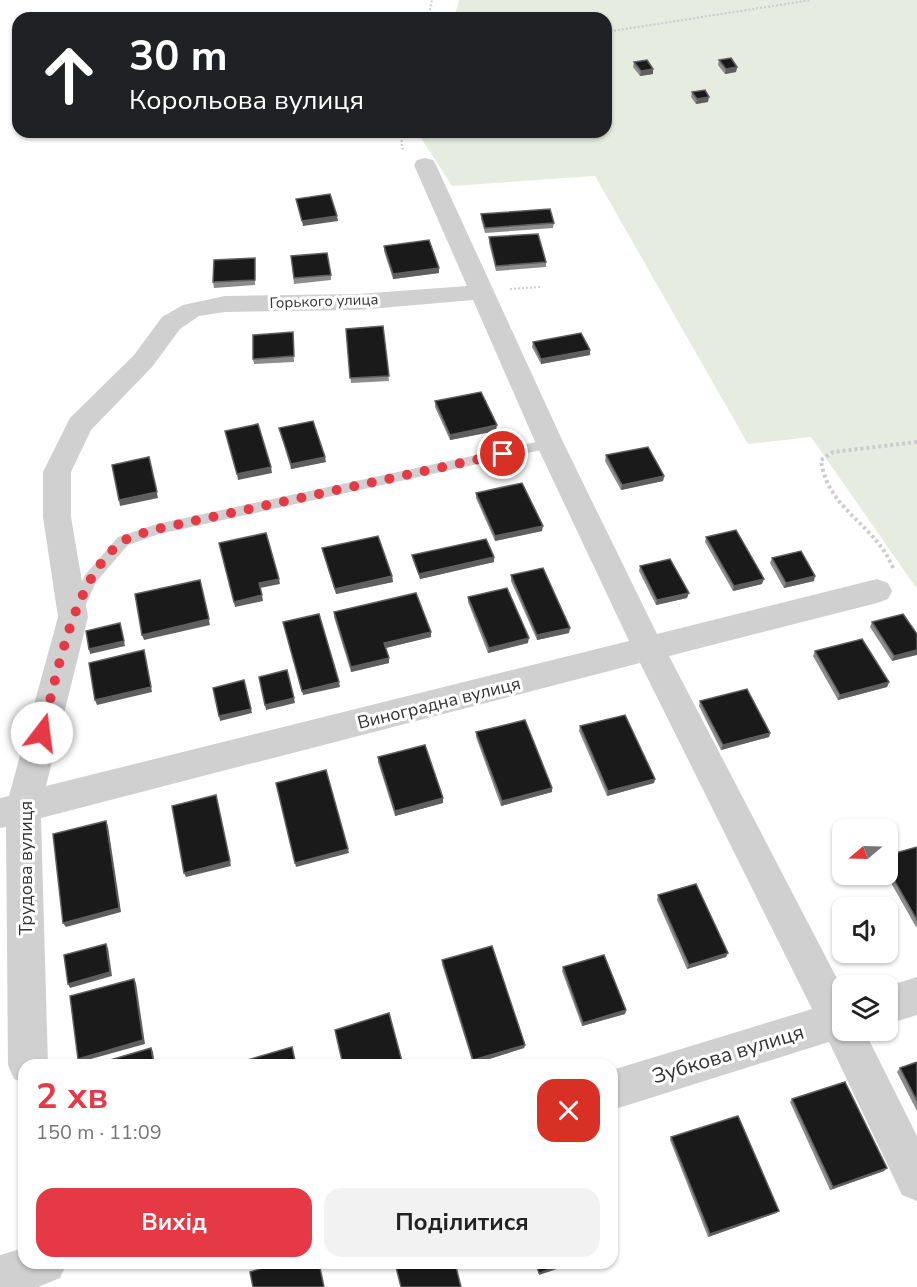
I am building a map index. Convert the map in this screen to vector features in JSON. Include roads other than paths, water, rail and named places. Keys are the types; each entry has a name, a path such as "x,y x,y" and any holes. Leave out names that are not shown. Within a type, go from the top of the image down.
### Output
{"street":[{"path":"425,165 550,444 649,650 832,1006"},
{"name":"Горького улица","path":"171,323 192,310 225,304 357,302 480,292"},
{"name":"Трудова вулиця","path":"28,1059 11,811 73,617 57,517 57,472 80,425 143,361 171,323"},
{"name":"Виноградна вулиця","path":"11,811 877,591"},
{"path":"898,1002 917,996"},
{"name":"Зубкова вулиця","path":"618,1087 832,1028"},
{"path":"850,1041 917,1180"}],"lane":[{"path":"73,617 90,579 123,541 157,529 550,444"}]}
